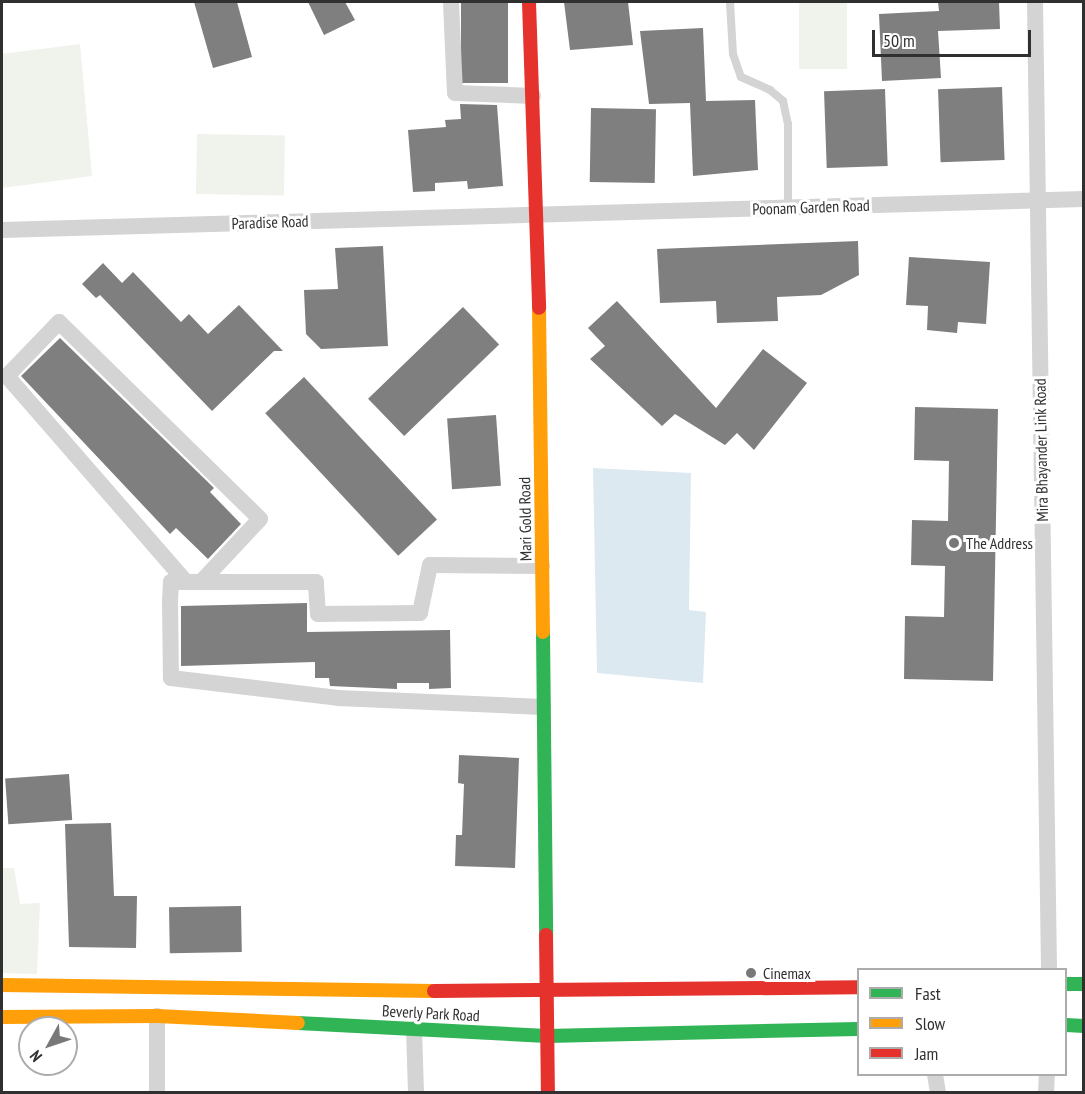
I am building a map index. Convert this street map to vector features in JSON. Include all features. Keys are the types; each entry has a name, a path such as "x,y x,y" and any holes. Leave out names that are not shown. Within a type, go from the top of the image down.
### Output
{"main road":[{"name":"Mari Gold Road","path":"529,2 538,214 548,1092"},
{"path":"1067,984 1083,984"},
{"name":"Beverly Park Road","path":"2,985 547,993 857,987"},
{"name":"Beverly Park Road","path":"2,1017 157,1016 547,1036 857,1029"},
{"path":"1067,1025 1083,1026"}],"street":[{"path":"451,2 455,93 533,96"},
{"name":"Mira Bhayander Link Road","path":"1035,2 1049,968"},
{"name":"Poonam Garden Road","path":"538,214 1083,199"},
{"name":"Paradise Road","path":"2,230 538,214"},
{"path":"59,322 260,519 193,582 7,376 59,322"},
{"path":"542,566 430,565 420,613 318,614 316,582 171,582 171,678 338,698 543,707"},
{"path":"157,1016 157,1092"},
{"path":"414,1029 416,1092"},
{"path":"935,1076 938,1092"},
{"path":"1046,1092 1047,1076"}],"lane":[{"path":"730,2 733,54 741,77 770,90 783,101 788,124 788,208"}],"shaded area":[{"path":"799,2 847,2 847,69 799,69"},
{"path":"80,44 92,176 2,188 2,54"},
{"path":"197,134 285,136 284,196 196,194"},
{"path":"593,468 691,473 689,610 706,612 703,683 597,673"},
{"path":"2,868 14,868 20,904 40,903 37,974 2,973"}],"building":[{"path":"194,2 237,2 252,57 213,68"},
{"path":"308,2 345,2 355,20 324,35"},
{"path":"461,2 508,2 508,83 461,83"},
{"path":"564,2 628,2 633,45 570,50"},
{"path":"938,2 999,2 1000,29 938,31 941,78 882,81 879,14 939,11"},
{"path":"703,28 706,101 755,100 758,170 693,176 690,103 649,104 640,31"},
{"path":"1002,87 1005,160 941,162 938,89"},
{"path":"885,89 888,166 827,168 824,91"},
{"path":"460,104 497,105 503,186 468,189 467,181 435,183 435,191 413,192 408,130 446,127 445,120 461,119"},
{"path":"591,108 656,109 655,183 590,182"},
{"path":"858,241 859,275 821,295 777,297 778,321 717,323 716,301 660,303 657,249"},
{"path":"383,246 388,346 321,349 306,334 304,290 338,289 335,248"},
{"path":"909,257 990,262 986,324 958,322 957,333 927,330 928,306 906,305"},
{"path":"103,263 122,283 133,272 181,322 189,314 208,334 239,305 283,351 274,351 212,411 100,295 96,298 82,284"},
{"path":"617,301 716,408 763,349 807,383 754,450 737,433 725,445 675,414 662,426 590,359 605,346 588,328"},
{"path":"463,307 499,344 404,436 368,399"},
{"path":"60,338 214,488 210,492 241,524 208,559 176,528 170,534 21,376"},
{"path":"304,377 437,520 398,556 265,413"},
{"name":"The Address","path":"915,407 998,409 993,681 904,679 905,616 944,617 945,566 911,565 912,520 948,521 949,461 914,460"},
{"path":"496,415 501,486 452,489 447,418"},
{"path":"307,603 307,632 450,630 451,688 429,689 429,683 397,683 397,689 330,686 329,678 315,678 315,662 181,666 181,606"},
{"path":"459,755 519,758 515,868 455,866 456,835 462,835 464,784 458,783"},
{"path":"69,774 72,820 8,824 5,778"},
{"path":"111,823 114,896 137,896 136,948 69,947 65,824"},
{"path":"241,906 242,952 170,953 169,907"}],"traffic: fast":[{"path":"543,632 546,935"},
{"path":"1067,984 1084,984"},
{"path":"298,1023 547,1036 857,1029"},
{"path":"1067,1025 1084,1026"}],"traffic: slow":[{"path":"539,308 543,632"},
{"path":"2,985 434,991"},
{"path":"2,1017 157,1016 298,1023"}],"traffic: jam":[{"path":"529,2 539,308"},
{"path":"546,935 548,1092"},
{"path":"434,991 857,987"}],"place":[{"name":"The Address","path":"954,543"},
{"name":"Cinemax","path":"751,973"}]}
